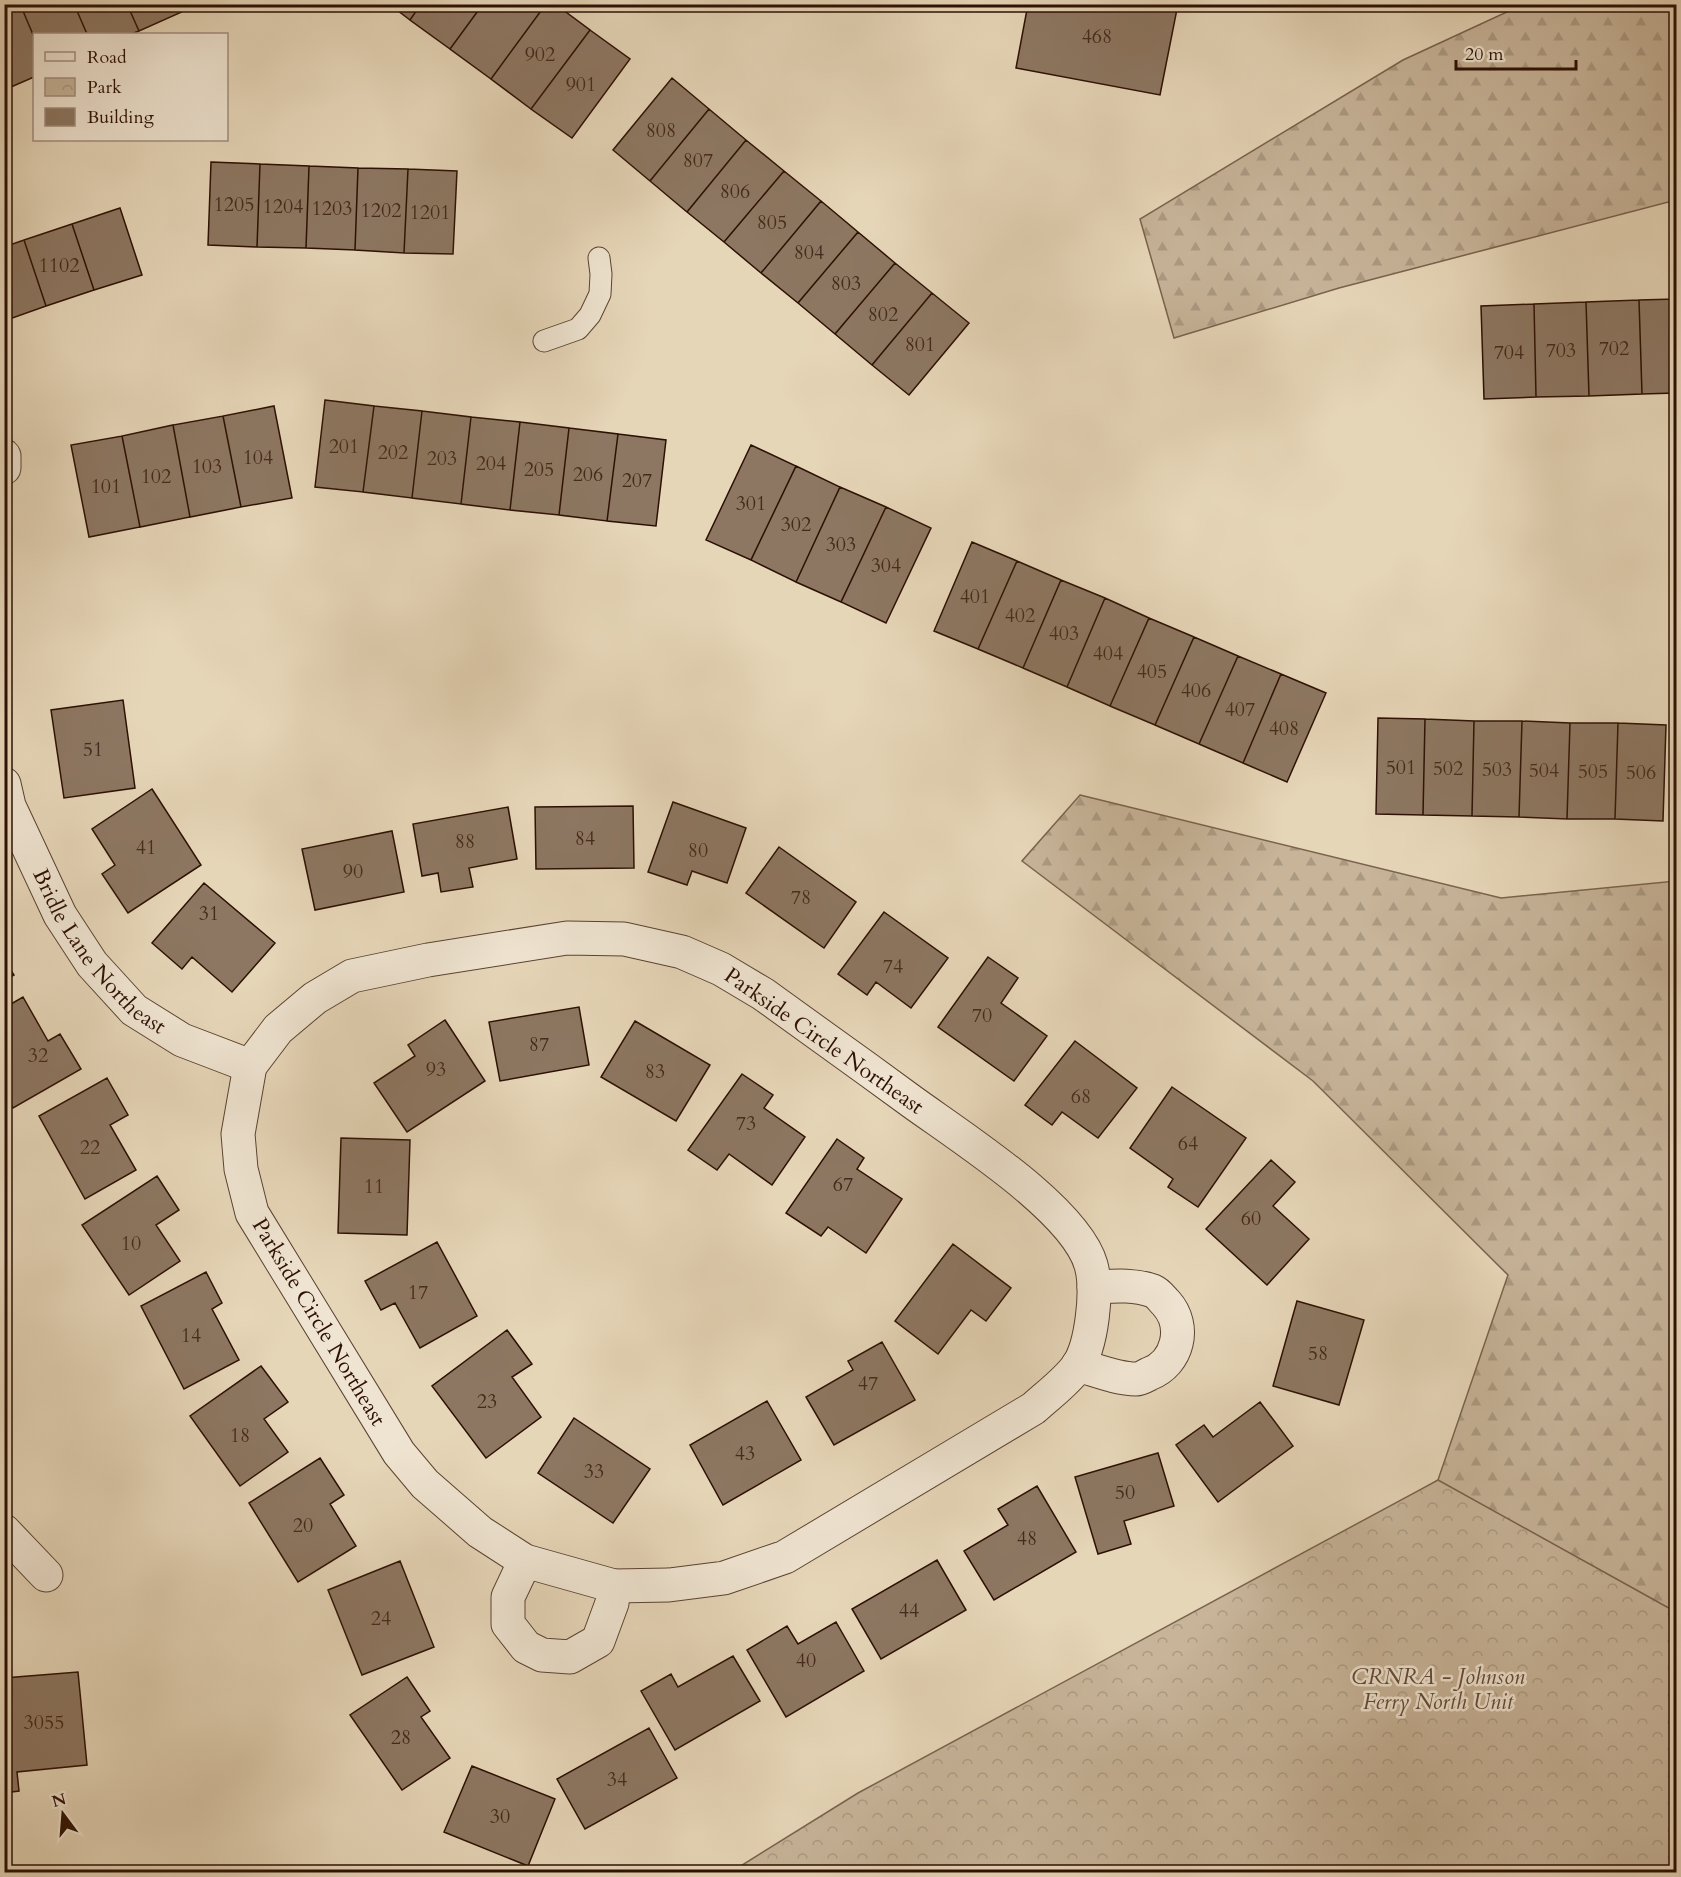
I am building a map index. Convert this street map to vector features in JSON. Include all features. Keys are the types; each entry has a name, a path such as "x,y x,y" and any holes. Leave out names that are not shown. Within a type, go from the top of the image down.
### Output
{"street":[{"path":"4,456 4,468"},
{"name":"Bridle Lane Northeast","path":"4,784 9,806 60,915 93,964 134,1010 182,1040 250,1066"},
{"name":"Parkside Circle Northeast","path":"567,938 624,939 682,952 722,969 763,994 1022,1182 1073,1231 1091,1264 1094,1287 1092,1326 1078,1365 1034,1408 785,1557 724,1578 669,1585 614,1586 525,1562 480,1532 425,1484 399,1453 252,1213 241,1169 238,1134 250,1066 278,1029 315,998 352,976 428,960 567,938"},
{"path":"1078,1365 1111,1375 1138,1379 1158,1371 1175,1350 1178,1333 1174,1311 1155,1292 1130,1285 1094,1287"},
{"path":"4,1531 46,1575"},
{"path":"525,1562 508,1597 508,1624 526,1647 542,1655 570,1657 598,1641 612,1603 614,1586"}],"lane":[{"path":"544,341 578,329 590,315 600,294 599,258"}],"green space":[{"path":"1524,4 1676,5 1676,203 1672,201 1339,288 1174,338 1140,219 1403,60"},
{"path":"1080,795 1501,898 1676,881 1676,1872 788,1872 1438,1480 1508,1275 1313,1081 1022,861"},
{"name":"CRNRA - Johnson Ferry North Unit","path":"1438,1480 1676,1612 1676,1872 731,1872 858,1793"}],"building":[{"path":"4,4 20,4 33,35 33,77 4,90"},
{"path":"20,4 74,4 87,33 33,33"},
{"path":"74,4 127,4 139,31 134,33 87,33"},
{"path":"127,4 180,4 184,11 139,31"},
{"path":"180,4 199,4 184,11"},
{"path":"389,4 421,4 410,20"},
{"path":"421,4 483,4 450,49 410,20"},
{"path":"483,4 546,4 491,79 450,49"},
{"path":"546,4 555,4 590,30 531,109 491,79"},
{"path":"1028,4 1178,4 1160,95 1016,68"},
{"path":"590,30 630,59 572,138 531,109"},
{"path":"672,78 709,109 650,181 613,150"},
{"path":"709,109 746,140 687,212 650,181"},
{"path":"746,140 784,171 724,242 687,212"},
{"path":"211,162 260,164 257,247 208,245"},
{"path":"260,164 309,166 306,248 257,247"},
{"path":"309,166 358,168 355,250 306,248"},
{"path":"358,168 408,169 404,253 355,250"},
{"path":"408,169 457,171 453,254 404,253"},
{"path":"784,171 821,201 761,273 724,242"},
{"path":"821,201 858,232 798,303 761,273"},
{"path":"120,208 142,275 94,290 72,224"},
{"path":"72,224 94,290 46,306 24,240"},
{"path":"858,232 895,263 835,334 798,303"},
{"path":"24,240 46,306 4,321 4,247"},
{"path":"895,263 932,293 872,365 835,334"},
{"path":"932,293 969,323 909,395 872,365"},
{"path":"1676,299 1676,393 1642,394 1639,300"},
{"path":"1639,300 1642,394 1589,396 1586,302"},
{"path":"1586,302 1589,396 1536,397 1534,304"},
{"path":"1534,304 1536,397 1484,399 1481,306"},
{"path":"325,400 374,406 363,492 315,487"},
{"path":"274,406 292,498 241,507 223,416"},
{"path":"374,406 422,411 412,498 363,492"},
{"path":"422,411 471,417 461,504 412,498"},
{"path":"223,416 241,507 190,517 173,425"},
{"path":"471,417 520,422 510,510 461,504"},
{"path":"520,422 569,428 559,515 510,510"},
{"path":"173,425 190,517 140,527 122,436"},
{"path":"569,428 618,434 607,521 559,515"},
{"path":"618,434 666,440 656,526 607,521"},
{"path":"122,436 140,527 89,537 71,445"},
{"path":"751,445 796,466 751,560 706,540"},
{"path":"796,466 840,487 796,582 751,560"},
{"path":"840,487 886,507 841,602 796,582"},
{"path":"886,507 931,528 886,623 841,602"},
{"path":"972,542 1017,561 978,649 934,631"},
{"path":"1017,561 1061,580 1023,668 978,649"},
{"path":"1061,580 1105,598 1067,687 1023,668"},
{"path":"1105,598 1149,618 1110,706 1067,687"},
{"path":"1149,618 1194,637 1155,725 1110,706"},
{"path":"1194,637 1238,656 1199,744 1155,725"},
{"path":"1238,656 1281,674 1243,763 1199,744"},
{"path":"1281,674 1326,693 1287,782 1243,763"},
{"path":"123,700 135,788 64,798 51,710"},
{"path":"1378,718 1425,719 1423,815 1376,814"},
{"path":"1425,719 1474,721 1472,816 1423,815"},
{"path":"1474,721 1522,721 1519,817 1472,816"},
{"path":"1522,721 1570,723 1567,819 1519,817"},
{"path":"1570,723 1618,723 1615,819 1567,819"},
{"path":"1618,723 1666,725 1663,821 1615,819"},
{"path":"152,789 201,865 128,913 102,874 115,865 92,829"},
{"path":"673,802 746,828 727,883 692,871 687,885 648,872"},
{"path":"633,806 634,868 536,869 535,807"},
{"path":"508,807 517,859 469,868 473,887 441,892 438,873 422,876 413,824"},
{"path":"392,831 404,892 315,910 302,849"},
{"path":"779,847 856,902 824,948 746,893"},
{"path":"204,883 275,943 232,992 192,957 182,969 152,943"},
{"path":"884,912 948,958 911,1008 876,982 867,995 838,974"},
{"path":"988,957 1018,978 1001,1003 1047,1036 1014,1081 938,1027"},
{"path":"4,960 14,975 4,981"},
{"path":"23,997 48,1041 60,1034 81,1069 13,1108 4,1092 4,1008"},
{"path":"579,1007 589,1065 500,1081 489,1022"},
{"path":"445,1020 485,1081 407,1132 374,1083 415,1056 408,1045"},
{"path":"635,1021 710,1065 676,1121 601,1077"},
{"path":"1075,1041 1137,1088 1098,1138 1062,1112 1052,1125 1025,1105"},
{"path":"742,1074 773,1095 764,1108 805,1137 772,1185 729,1154 717,1170 688,1150"},
{"path":"107,1078 128,1115 110,1125 136,1170 85,1199 39,1116"},
{"path":"1172,1087 1246,1138 1198,1207 1168,1187 1173,1179 1130,1148"},
{"path":"341,1138 410,1140 407,1235 338,1233"},
{"path":"837,1139 864,1158 857,1169 902,1199 866,1253 828,1227 821,1236 786,1213"},
{"path":"1271,1160 1295,1182 1273,1206 1309,1239 1267,1285 1206,1229"},
{"path":"157,1176 179,1210 156,1225 180,1261 129,1295 82,1225"},
{"path":"437,1242 477,1316 420,1348 395,1303 381,1310 365,1281"},
{"path":"953,1244 1011,1288 986,1321 971,1310 938,1354 895,1321"},
{"path":"206,1272 222,1303 212,1309 239,1360 184,1389 141,1306"},
{"path":"1297,1301 1364,1320 1339,1405 1273,1386"},
{"path":"507,1330 532,1364 512,1377 541,1417 486,1458 432,1386"},
{"path":"882,1342 915,1400 834,1445 806,1397 853,1370 848,1361"},
{"path":"261,1366 288,1402 264,1419 288,1452 240,1486 190,1416"},
{"path":"767,1401 801,1460 723,1505 690,1445"},
{"path":"1260,1402 1293,1446 1218,1502 1176,1445 1204,1425 1213,1437"},
{"path":"574,1418 650,1469 613,1523 538,1473"},
{"path":"1158,1453 1174,1506 1124,1521 1131,1544 1098,1554 1075,1477"},
{"path":"320,1458 344,1495 330,1504 356,1546 298,1582 249,1503"},
{"path":"1037,1486 1076,1552 994,1600 964,1551 1008,1525 998,1509"},
{"path":"937,1560 966,1610 881,1659 852,1609"},
{"path":"400,1561 434,1647 362,1675 328,1590"},
{"path":"836,1622 864,1671 786,1717 747,1650 787,1626 798,1644"},
{"path":"733,1656 760,1701 675,1750 641,1691 671,1674 678,1687"},
{"path":"78,1672 87,1765 17,1772 19,1791 4,1793 4,1678"},
{"path":"407,1677 430,1711 421,1717 450,1758 402,1790 350,1715"},
{"path":"649,1728 677,1778 585,1829 557,1779"},
{"path":"472,1766 555,1799 528,1866 444,1832"}]}
